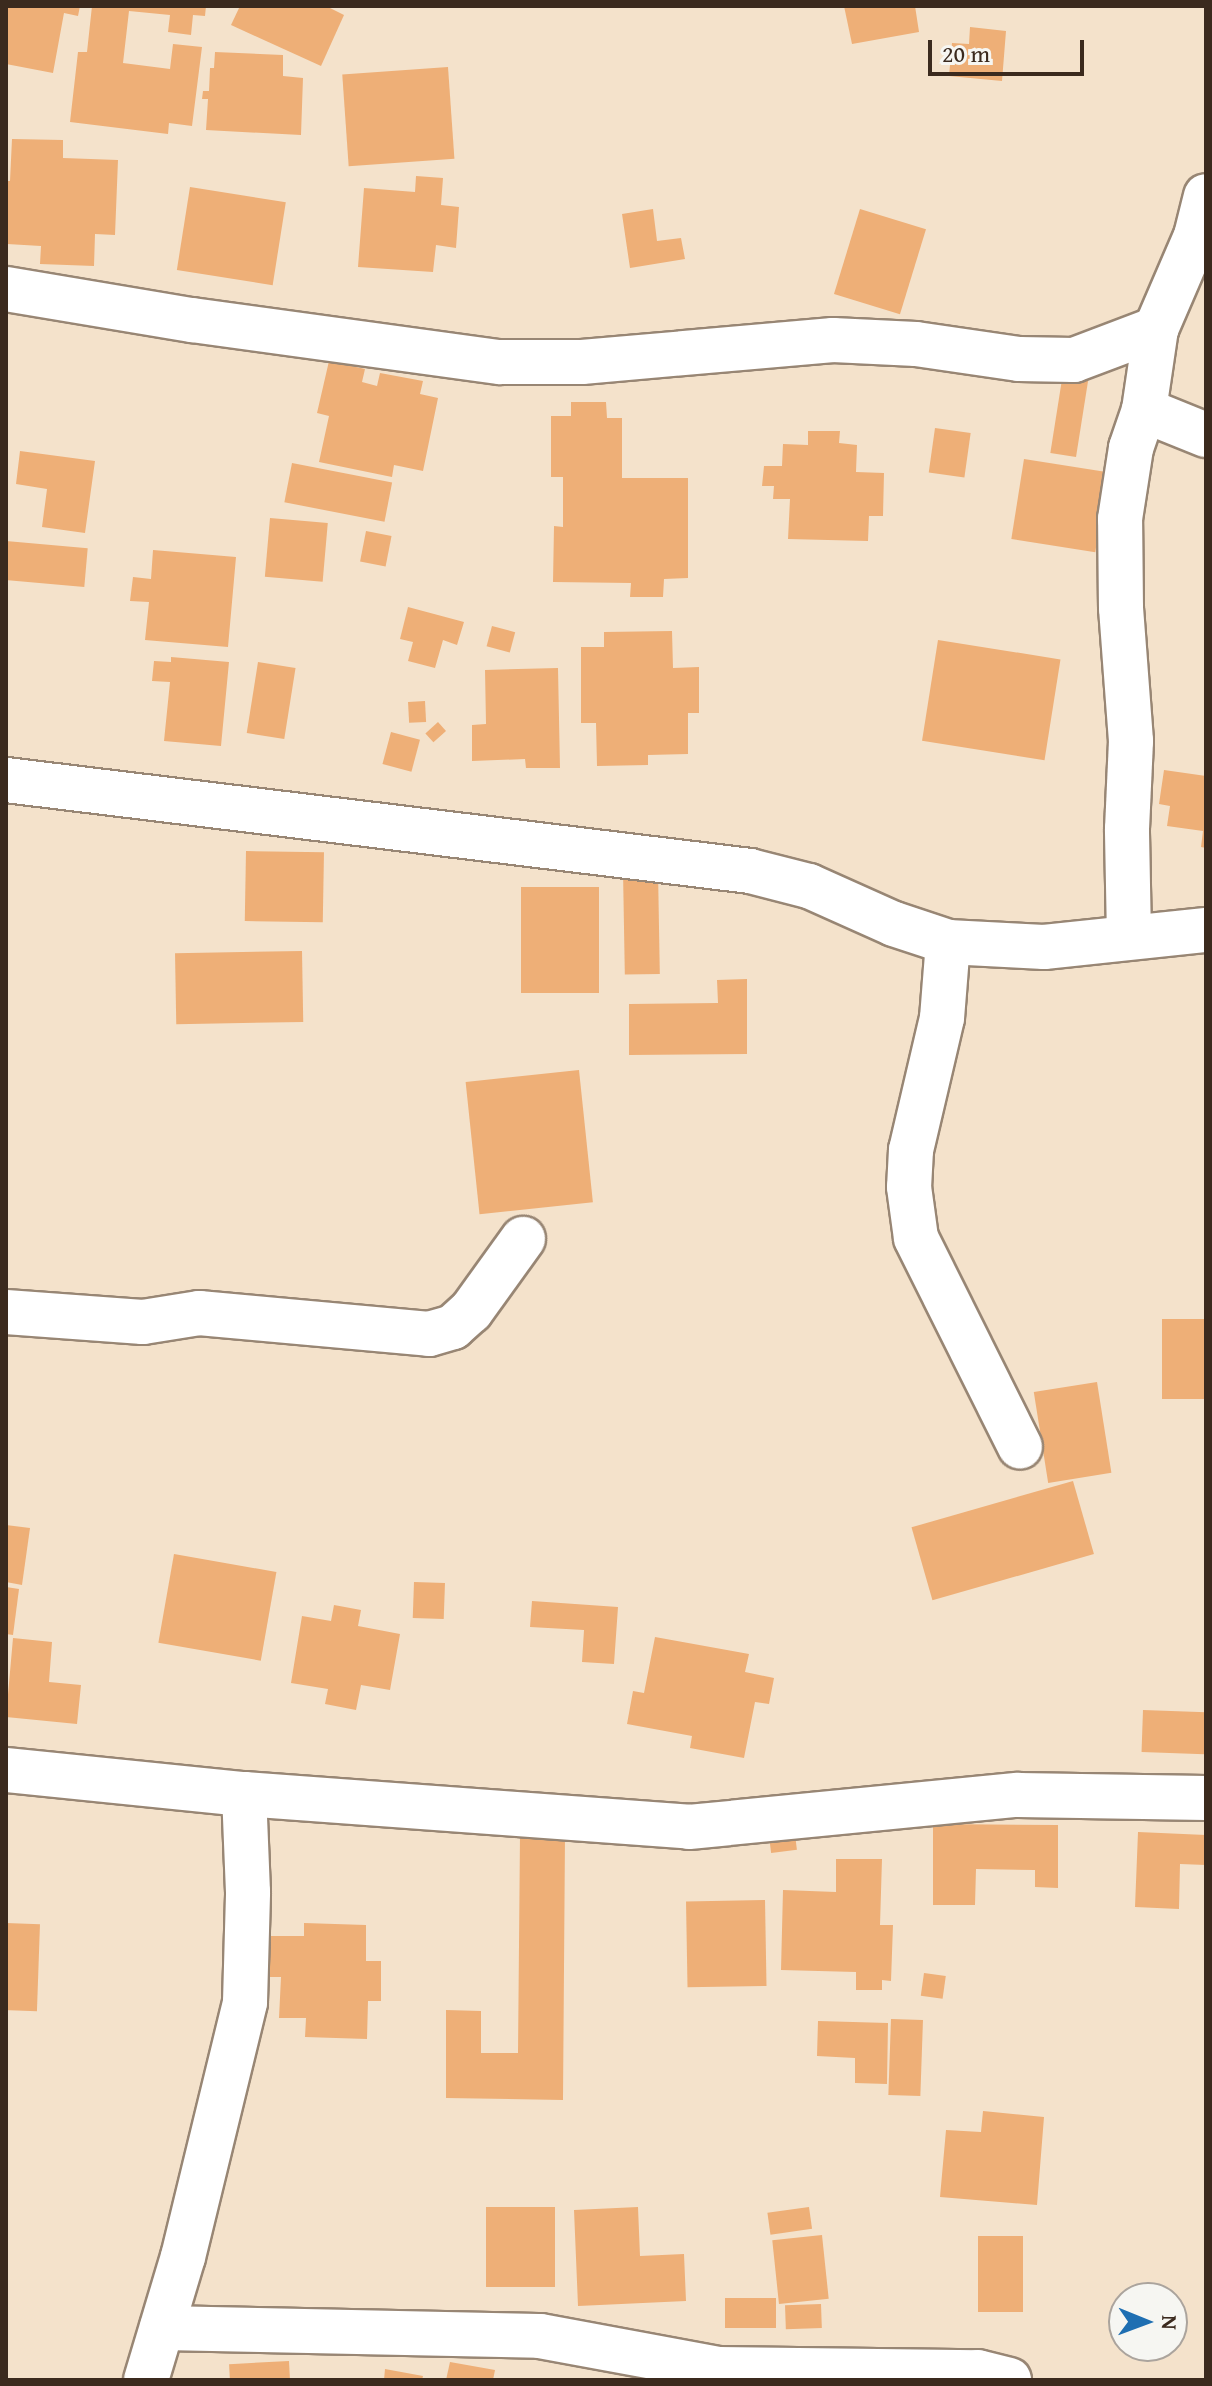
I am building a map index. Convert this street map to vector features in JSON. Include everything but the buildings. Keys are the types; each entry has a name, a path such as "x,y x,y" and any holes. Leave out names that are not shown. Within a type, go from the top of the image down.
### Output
{"street":[{"path":"1129,937 1127,829 1131,741 1121,608 1120,519 1131,448 1144,410 1156,329 1196,236 1206,196"},
{"path":"6,289 192,320 500,362 582,362 833,340 916,344 1019,359 1074,360 1156,329"},
{"path":"1144,410 1206,435"},
{"path":"6,780 750,871 809,886 894,924 948,942 1044,947 1206,930"},
{"path":"948,942 942,1018 911,1150 911,1200 916,1238 1020,1447"},
{"path":"6,1312 143,1322 212,1314 429,1334 453,1327 471,1311 523,1239"},
{"path":"6,1770 244,1794 689,1827 1018,1795 1206,1798"},
{"path":"146,2380 183,2257 245,2002 248,1892 244,1794"},
{"path":"162,2328 540,2336 718,2369 978,2372 1009,2380"}]}
